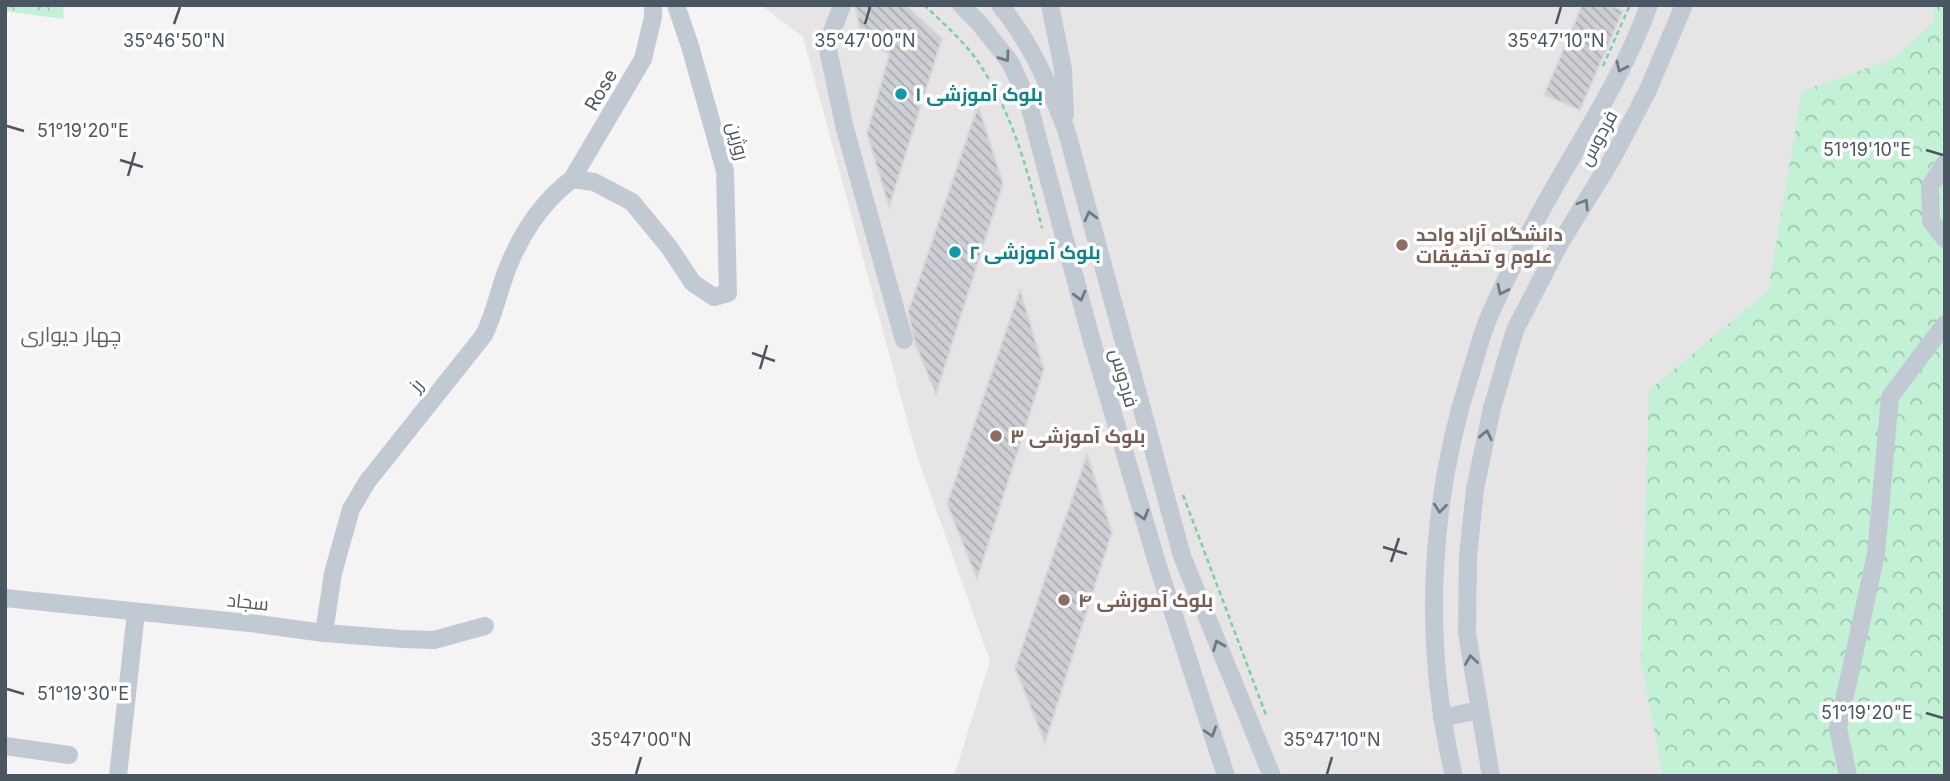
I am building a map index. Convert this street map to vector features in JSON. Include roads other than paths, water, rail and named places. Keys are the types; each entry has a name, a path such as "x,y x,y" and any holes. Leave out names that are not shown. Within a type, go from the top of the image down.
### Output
{"street":[{"name":"روژین","path":"572,179 594,182 632,202 669,247 693,283 714,297 728,293 725,171 676,5"},
{"path":"842,5 827,45 845,129 904,340"},
{"name":"فردوس","path":"961,5 1010,62 1028,101 1110,404 1157,563 1226,776"},
{"name":"فردوس","path":"1000,5 1015,23 1042,67 1066,129 1182,556 1272,776"},
{"path":"1049,5 1063,69 1066,129"},
{"name":"فردوس","path":"1491,776 1467,633 1468,556 1475,489 1492,408 1515,330 1559,245 1612,159 1647,92 1684,5"},
{"path":"1648,8 1677,23"},
{"name":"فردوس","path":"1454,776 1443,718 1434,634 1434,563 1443,484 1462,401 1488,318 1535,224 1615,80 1648,8"},
{"name":"Rose","path":"572,179 643,59 653,11"},
{"path":"1945,163 1930,187 1931,221 1945,239"},
{"name":"رز","path":"324,633 333,573 351,509 375,471 484,335 507,268 526,227 555,192 572,179"},
{"path":"1848,776 1838,728 1876,554 1890,397 1945,324"},
{"name":"سجاد","path":"5,598 324,633 434,640 485,626"},
{"path":"118,776 136,612"},
{"path":"1443,718 1479,710"},
{"path":"5,746 69,755"}],"place":[{"name":"بلوک آموزشی ۱","path":"901,94"},
{"name":"دانشگاه آزاد واحد علوم و تحقیقات","path":"1402,245"},
{"name":"بلوک آموزشی ۲","path":"955,252"},
{"name":"بلوک آموزشی ۳","path":"996,436"},
{"name":"بلوک آموزشی ۴","path":"1064,600"}],"district":[{"name":"چهار دیواری","path":"71,334"}]}
